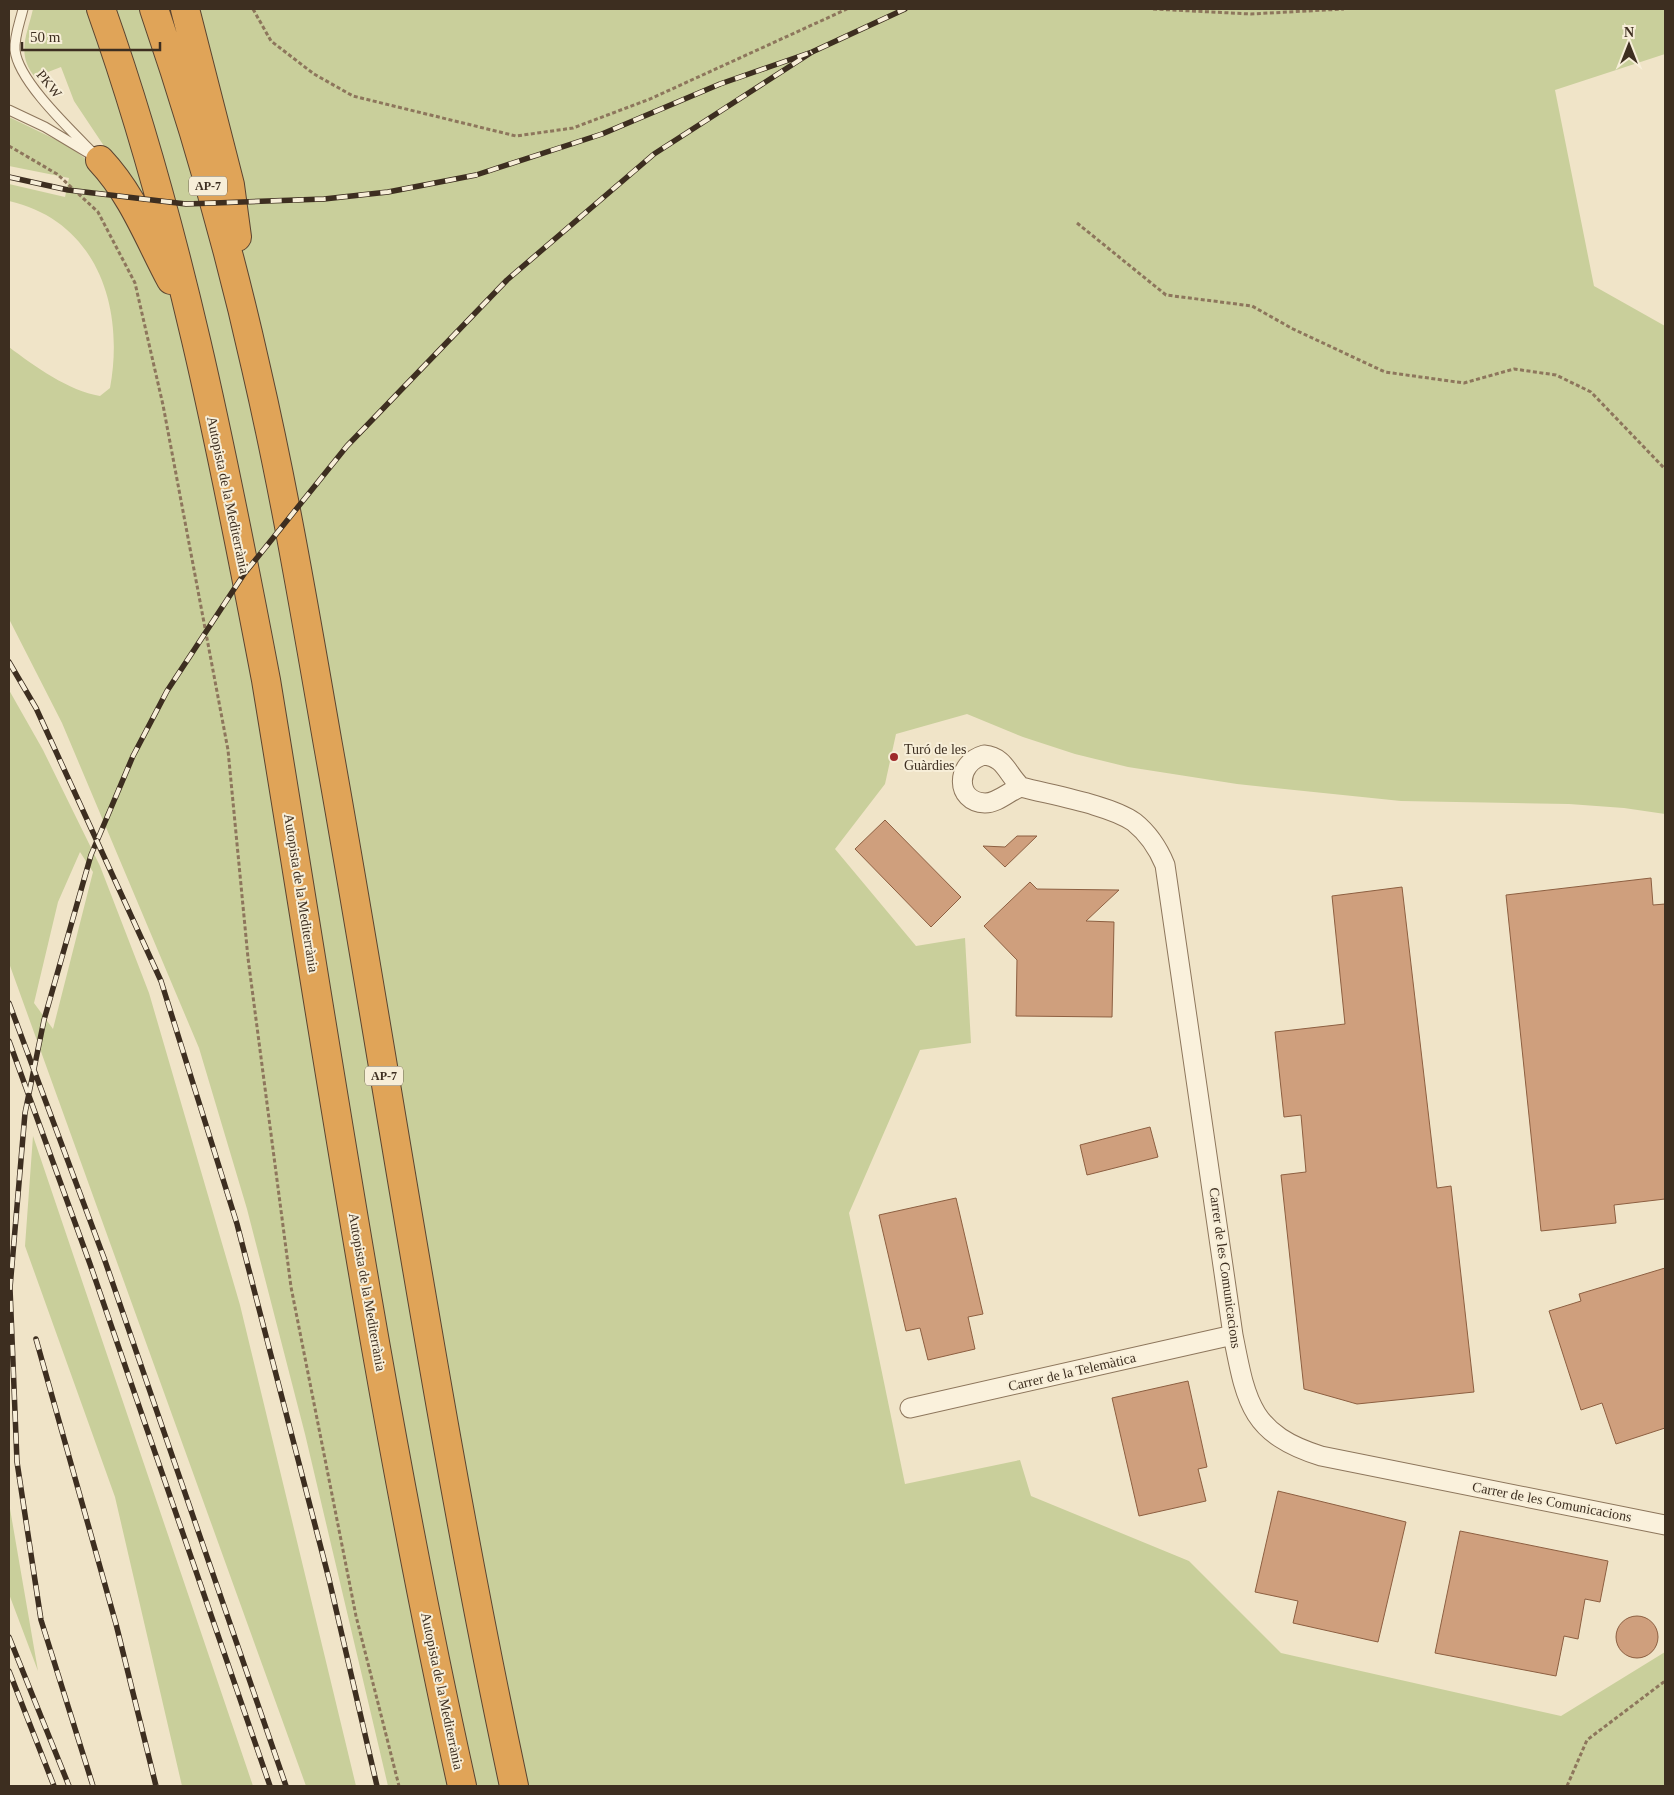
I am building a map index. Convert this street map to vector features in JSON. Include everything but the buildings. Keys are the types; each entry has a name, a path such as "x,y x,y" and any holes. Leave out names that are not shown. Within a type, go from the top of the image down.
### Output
{"highway":[{"name":"Autopista de la Mediterrània","path":"101,9 168,222 190,316 266,680 377,1349 418,1578 462,1786"},
{"name":"AP-7","path":"154,9 196,141 255,364 293,546 342,823 465,1552 514,1786"},
{"path":"185,9 230,185 255,364"},
{"path":"100,160 123,187 137,209 146,232 190,316"}],"street":[{"name":"Carrer de les Comunicacions","path":"1021,787 1115,813 1133,821 1157,847 1165,865 1233,1335 1244,1388 1251,1407 1274,1433 1306,1451 1665,1524"},
{"name":"Carrer de la Telemàtica","path":"910,1408 1233,1335"}],"lane":[{"name":"PKW","path":"23,9 15,49 22,72 53,111 100,160"},
{"path":"9,52 22,72"},
{"path":"9,110 45,127 100,160"}],"path":[{"path":"253,9 271,41 314,74 353,96 516,136 573,128 650,99 847,9"},
{"path":"1153,9 1251,14 1344,9"},
{"path":"9,146 57,174 98,212 135,283 163,405 228,750 248,958 291,1288 356,1616 399,1786"},
{"path":"1078,223 1166,296 1252,306 1293,329 1385,372 1464,383 1514,369 1556,374 1591,392 1665,469"},
{"path":"1567,1786 1587,1740 1665,1681"}],"green space":[{"path":"33,9 1665,9 1665,54 1555,90 1594,286 1665,326 1665,814 1624,808 1569,804 1401,801 1237,784 1128,767 1075,754 1023,737 967,714 896,734 885,784 835,849 916,946 965,938 971,1043 920,1050 849,1213 905,1484 1020,1460 1031,1496 1189,1561 1281,1653 1561,1716 1665,1652 1665,1786 388,1786 305,1434 247,1209 199,1048 62,723 9,619 9,347 41,370 64,383 76,389 100,396 110,388 114,358 113,327 108,299 98,272 84,248 64,227 39,211 9,201 9,184 65,197 69,178 9,166 9,117 67,145 105,173 116,164 74,101 61,67 35,77 29,69 24,52"},
{"path":"9,690 43,750 100,866 149,993 240,1305 356,1786 306,1786 9,963","holes":["80,852 93,872 53,1029 34,1003 58,902"]},
{"path":"33,1136 253,1786 182,1786 115,1497 25,1246"},
{"path":"9,1503 38,1671 9,1594"}],"railway":[{"path":"9,177 68,190 186,204 324,199 388,192 476,175 602,134 720,84 812,52 905,9"},
{"path":"93,1786 41,1620 17,1462 10,1288 25,1113 44,1020 91,855 133,756 167,691 244,574 347,446 507,280 654,154 812,52"},
{"path":"9,662 36,708 161,981 237,1224 329,1579 377,1786"},
{"path":"9,1003 104,1258 286,1786"},
{"path":"9,1041 90,1264 270,1786"},
{"path":"36,1339 116,1624 156,1786"},
{"path":"9,1637 69,1786"},
{"path":"9,1671 54,1786"}],"place":[{"name":"Turó de les Guàrdies","path":"894,757"}]}
